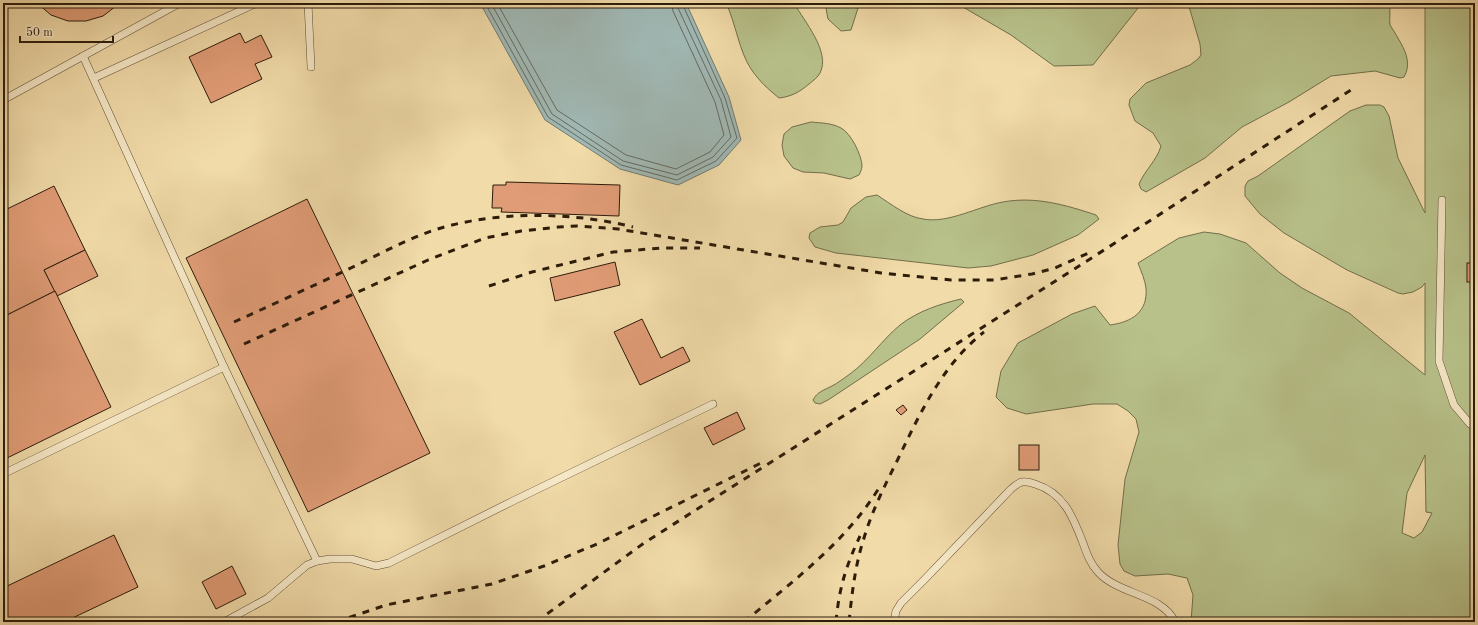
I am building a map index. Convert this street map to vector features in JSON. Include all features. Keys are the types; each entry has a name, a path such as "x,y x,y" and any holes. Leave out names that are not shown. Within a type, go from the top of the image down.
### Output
{"lane":[{"path":"3,100 180,3"},
{"path":"94,78 257,3"},
{"path":"308,3 311,67"},
{"path":"82,56 94,78 224,367 317,561"},
{"path":"1442,200 1439,361 1454,404 1470,424 1475,426"},
{"path":"3,474 224,367"},
{"path":"224,622 268,598 307,566 317,561 330,559 352,559 376,566 389,563 520,497 713,404"},
{"path":"894,622 900,603 1018,482 1027,482 1039,485 1051,491 1060,499 1070,510 1090,562 1099,574 1126,591 1166,608 1172,615 1175,622"}],"green space":[{"path":"726,3 794,3 810,28 819,46 822,56 822,65 818,76 798,92 787,97 779,98 760,81 747,62 740,46"},
{"path":"825,3 857,3 858,8 851,30 841,31 828,19"},
{"path":"956,3 1142,3 1093,65 1054,66 1011,35"},
{"path":"1188,3 1389,3 1390,25 1406,54 1408,65 1407,71 1404,77 1400,78 1375,71 1331,76 1289,102 1242,127 1205,158 1146,192 1141,189 1139,184 1144,174 1157,156 1161,146 1153,133 1135,121 1129,105 1130,99 1146,83 1190,65 1201,55 1200,44"},
{"path":"1414,3 1475,3 1475,622 1191,622 1193,595 1187,578 1168,574 1135,576 1124,571 1120,564 1118,545 1125,479 1139,432 1136,419 1128,411 1117,404 1093,404 1026,414 1007,408 996,397 1001,371 1018,343 1072,314 1095,306 1110,325 1118,324 1132,318 1141,309 1146,296 1146,288 1138,263 1179,238 1204,232 1220,234 1246,243 1280,273 1302,288 1349,313 1425,375 1425,283 1422,287 1413,292 1403,294 1347,270 1284,233 1260,214 1245,196 1245,186 1248,181 1258,176 1350,111 1366,105 1380,105 1384,107 1389,116 1398,158 1425,213 1425,8","holes":["1425,455 1426,512 1432,513 1422,532 1414,538 1402,533 1407,493"]},
{"path":"811,122 834,125 845,131 855,145 862,162 859,175 850,179 824,173 803,172 793,168 784,156 782,145 784,134 792,127"},
{"path":"877,195 905,213 923,219 943,219 994,204 1015,200 1027,200 1050,202 1073,208 1096,215 1099,219 1078,235 1033,255 991,266 968,268 836,253 815,247 809,238 810,233 820,227 838,225 843,222 851,208 866,197"},
{"path":"961,299 964,302 920,339 828,400 820,404 815,403 813,400 817,395 850,374 887,337 907,320 929,309"}],"water":[{"path":"480,3 686,3 729,97 741,140 719,165 678,185 620,169 545,120"}],"building":[{"path":"37,3 120,3 103,16 86,21 68,21 51,15"},
{"path":"240,33 245,43 261,35 272,57 255,64 262,79 211,103 189,57"},
{"path":"506,182 620,185 619,216 501,212 502,208 492,208 493,185 506,185"},
{"path":"54,186 85,250 44,270 55,291 3,317 3,211"},
{"path":"307,199 430,453 308,512 186,258"},
{"path":"85,250 98,276 57,296 44,270"},
{"path":"615,262 620,285 555,301 550,278"},
{"path":"1467,263 1475,263 1475,282 1467,282"},
{"path":"55,291 111,407 3,460 3,317"},
{"path":"642,319 661,358 683,347 690,361 640,385 614,332"},
{"path":"903,405 907,410 901,415 896,410"},
{"path":"737,412 745,429 713,445 704,428"},
{"path":"1019,445 1039,445 1039,470 1019,470"},
{"path":"114,535 138,587 64,622 3,622 3,588"},
{"path":"232,566 246,594 216,609 202,582"}],"railway":[{"path":"536,622 644,543 1148,222 1354,88"},
{"path":"234,322 402,243 439,228 474,220 520,216 589,219 633,227"},
{"path":"244,344 428,260 485,238 521,231 577,226 618,229 881,273 951,280 994,280 1032,274 1055,268 1093,251"},
{"path":"489,286 532,272 613,252 662,248 700,248"},
{"path":"849,622 858,559 867,528 884,488 915,424 934,390 956,359 984,332"},
{"path":"336,622 386,605 492,584 544,566 597,544 763,462"},
{"path":"744,622 799,576 834,544 865,508 879,488"},
{"path":"836,622 839,598 844,578 860,536"}]}
